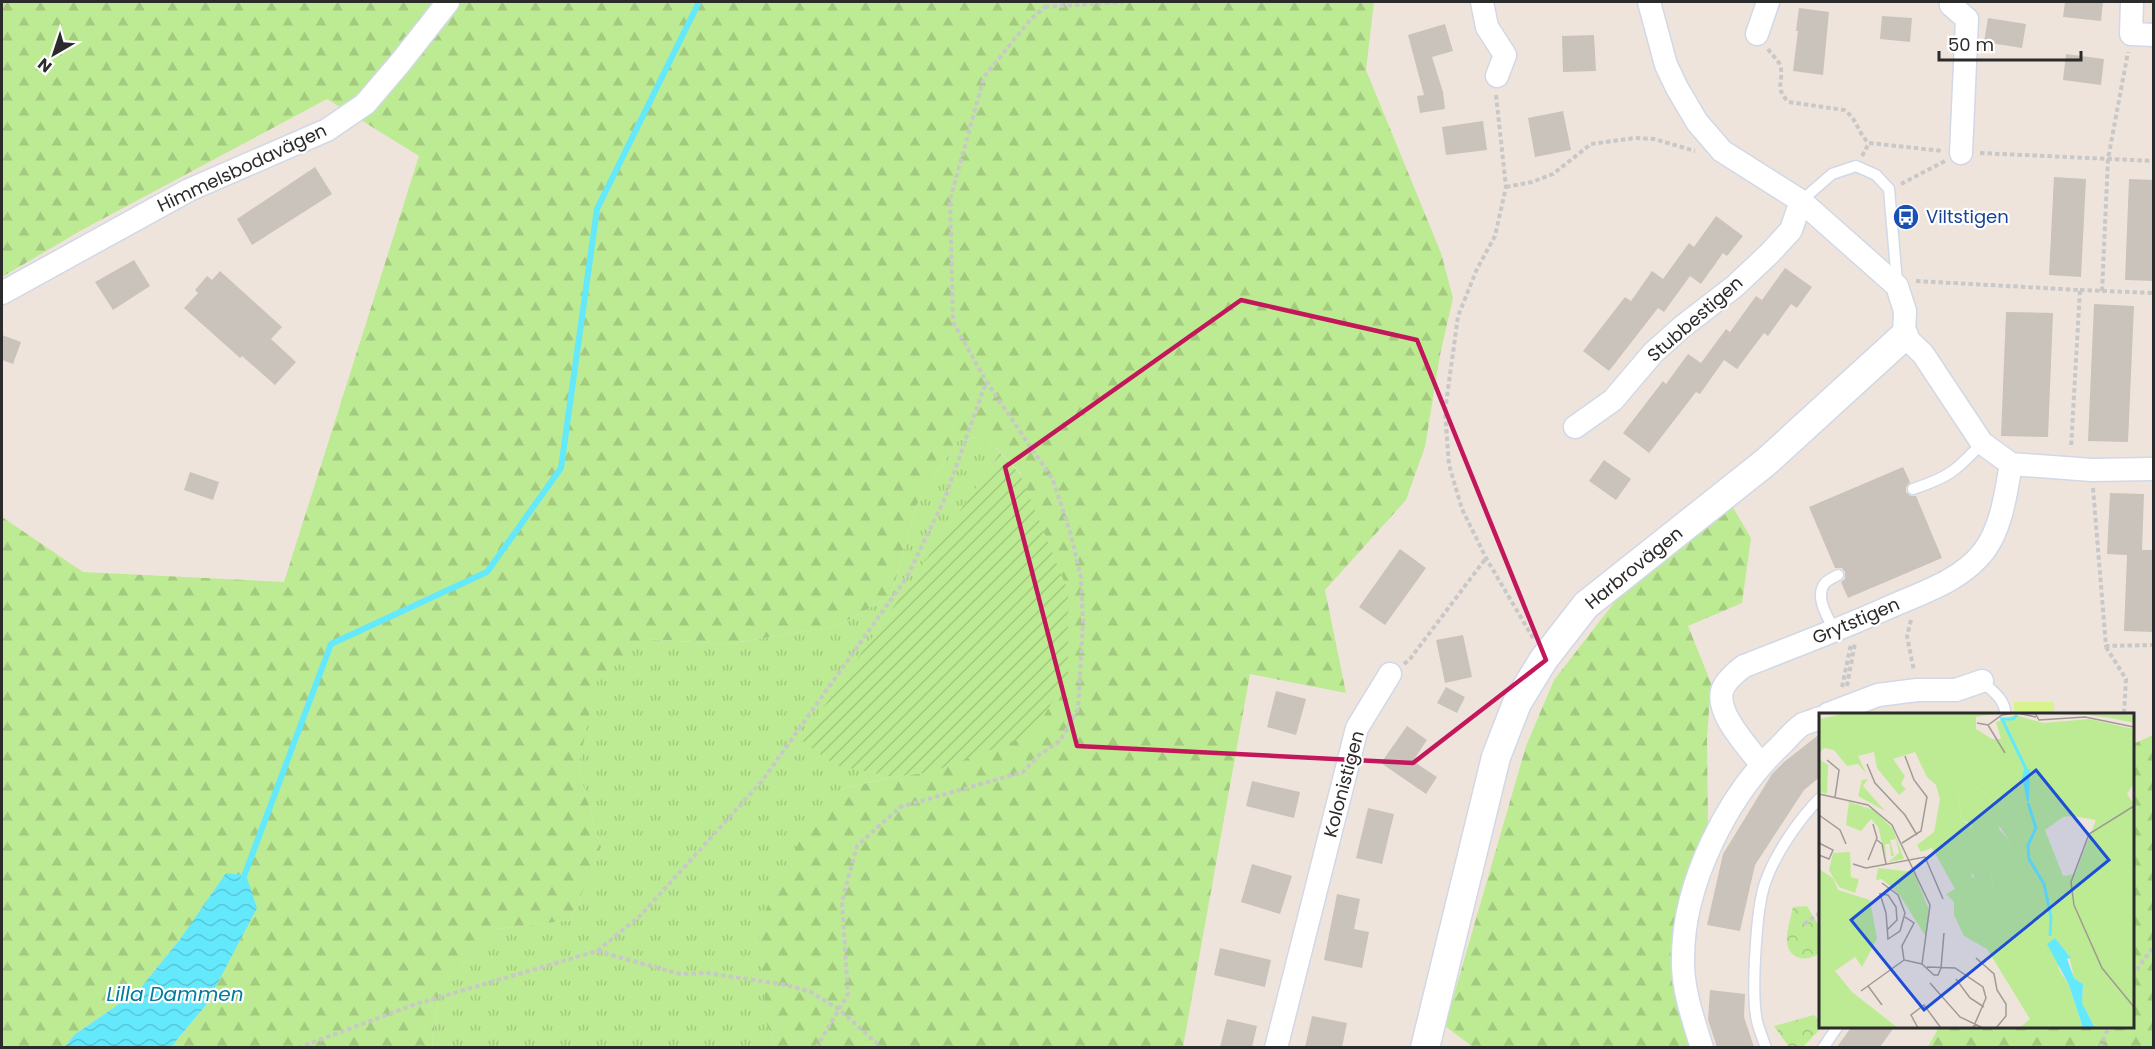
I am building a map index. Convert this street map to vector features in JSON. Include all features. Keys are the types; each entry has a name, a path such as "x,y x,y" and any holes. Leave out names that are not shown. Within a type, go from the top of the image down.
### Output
{"street":[{"name":"Himmelsbodavägen","path":"2,293 189,190 327,130 365,104 448,2"},
{"path":"1482,2 1487,27 1505,55 1497,76"},
{"path":"1649,2 1666,65 1697,122 1722,151 1801,201 1897,286 1905,311 1904,336 1923,354 1982,443 2011,464 2081,469 2154,469"},
{"path":"1757,34 1768,2"},
{"path":"2132,2 2143,35"},
{"path":"1951,3 1967,19 1961,153"},
{"name":"Stubbestigen","path":"1575,427 1613,400 1653,353 1735,286 1770,253 1791,230 1801,201"},
{"name":"Harbrovägen","path":"1425,1047 1496,757 1517,703 1544,659 1586,605 1766,462 1904,336"},
{"name":"Grytstigen","path":"1761,764 1730,725 1723,705 1722,691 1733,674 1743,666 1847,626 1949,581 1985,550 1998,524 2007,491 2011,464"},
{"name":"Kolonistigen","path":"1276,1047 1357,728 1390,674"},
{"path":"1834,712 1878,694 1917,690 1956,690 1982,681"},
{"path":"1702,1047 1687,993 1683,960 1684,930 1699,873 1713,838 1761,764 1802,725 1819,718"}],"lane":[{"path":"1801,201 1832,174 1856,166 1876,175 1889,189 1897,286"},
{"path":"1913,489 1943,479 1960,467 1982,443"},
{"path":"1838,575 1825,583 1821,594 1824,608 1847,626"},
{"path":"1982,681 2000,699 2005,713"},
{"path":"1766,1047 1756,1020 1755,979 1759,907 1765,882 1783,847 1808,811 1819,800"},
{"path":"1823,1047 1837,1028"}],"path":[{"path":"1043,2 1045,7"},
{"path":"816,1047 848,994 842,901 857,846 900,807 1023,772 1040,755 1060,741 1078,709 1083,622 1081,578 1071,535 1053,480 986,381 953,322 950,200 984,77 1030,20 1045,7 1123,2"},
{"path":"1757,34 1780,66 1780,88 1783,96 1789,102 1844,110 1850,114 1869,144 1961,153 2154,161"},
{"path":"2102,291 2108,159 2143,35"},
{"path":"1497,76 1496,102 1506,187 1495,236 1477,269 1458,316 1445,411 1449,465 1462,509 1486,558 1544,659"},
{"path":"1506,187 1532,182 1553,174 1591,144 1615,140 1654,139 1682,146 1704,155"},
{"path":"1889,189 1961,153"},
{"path":"1897,286 1913,280 2154,293"},
{"path":"2080,290 2081,469 2106,646 2126,679 2124,713"},
{"path":"298,1047 414,1005 597,951 641,915 762,781 907,577 945,498 986,381"},
{"path":"1390,674 1410,659 1486,558"},
{"path":"1913,666 1907,636 1919,594"},
{"path":"1834,712 1845,692 1855,647 1847,626"},
{"path":"1834,712 1841,696 1851,644 1847,626"},
{"path":"2106,646 2154,645"},
{"path":"1804,924 1819,914"},
{"path":"2134,975 2154,946"},
{"path":"597,951 680,974 707,973 787,985 811,992 840,1010 882,1047"},
{"path":"2100,1047 2108,1028"}],"highlighted area":[{"path":"1241,300 1417,340 1546,660 1413,763 1077,746 1005,467"}],"green space":[{"path":"2,2 1374,2 1366,70 1441,253 1453,298 1440,355 1425,447 1406,500 1325,590 1346,693 1250,674 1183,1047 776,1047 767,1025 758,927 814,810 841,789 893,777 931,772 1021,474 985,436 958,440 917,504 891,596 837,626 727,644 644,639 597,680 578,768 601,847 571,920 497,929 439,990 432,1047 171,1047 206,1005 181,938 138,991 74,1035 65,1047 2,1047 2,517 83,572 284,582 419,156 327,99 80,231 2,277"},
{"path":"985,436 1020,474 931,772 892,777 841,789 767,1025 776,1047 432,1048 439,990 497,929 571,920 601,847 578,768 596,680 644,639 727,644 837,626 891,596 917,504 958,440"},
{"path":"1000,453 1020,474 1068,591 1068,675 1033,734 931,772 893,777 835,765 801,740"},
{"path":"1728,499 1751,538 1742,603 1688,626 1711,683 1707,737 1708,828 1687,876 1677,928 1692,1047 1473,1047 1445,1026 1526,746 1554,680 1627,586"},
{"path":"2014,702 2054,702 2054,713 2014,713"},
{"path":"2153,735 2153,1047 1928,1047 1938,1028 2134,1028 2134,744"},
{"path":"1807,906 1819,926 1819,954 1810,958 1795,956 1788,948 1788,929 1793,907"},
{"path":"1814,1015 1819,1019 1819,1028 1821,1028 1803,1047 1789,1047 1774,1026"}],"water":[{"name":"Lilla Dammen","path":"226,873 246,875 257,908 206,1005 171,1047 65,1047 74,1035 138,991 181,938"}],"building":[{"path":"2065,2 2103,2 2101,21 2063,17"},
{"path":"1799,8 1829,12 1823,75 1793,71"},
{"path":"1882,16 1912,18 1910,42 1880,39"},
{"path":"1988,18 2026,24 2022,48 1984,42"},
{"path":"1445,24 1453,51 1432,57 1443,92 1445,109 1420,113 1417,96 1424,95 1408,35"},
{"path":"1594,35 1596,71 1563,72 1562,36"},
{"path":"2066,54 2104,59 2101,85 2063,80"},
{"path":"1563,111 1571,150 1535,157 1528,118"},
{"path":"1483,121 1487,150 1446,155 1442,127"},
{"path":"315,167 332,194 252,245 237,219"},
{"path":"2054,177 2086,179 2081,277 2049,275"},
{"path":"2129,179 2154,180 2154,281 2125,280"},
{"path":"1716,216 1743,236 1727,256 1723,253 1701,284 1690,276 1664,312 1658,308 1609,371 1583,351 1625,297 1631,301 1652,271 1663,279 1689,243 1694,247"},
{"path":"134,260 150,286 113,310 95,282"},
{"path":"1785,268 1812,287 1797,308 1791,304 1768,336 1764,333 1737,369 1724,360 1700,394 1696,392 1649,453 1623,433 1663,381 1666,384 1688,354 1701,363 1726,329 1730,332 1756,296 1762,300"},
{"path":"220,271 282,327 271,339 296,362 275,385 242,356 240,358 184,308 198,293 195,290 207,276 212,280"},
{"path":"2094,304 2134,306 2128,442 2088,441"},
{"path":"2006,312 2053,313 2048,437 2001,436"},
{"path":"2,335 21,342 13,364 2,360"},
{"path":"1604,460 1631,479 1616,500 1589,481"},
{"path":"1903,467 1910,482 1906,487 1906,492 1911,496 1916,496 1942,558 1848,598 1841,582 1845,579 1845,572 1842,568 1835,568 1809,507"},
{"path":"190,472 219,482 213,500 184,490"},
{"path":"2110,493 2144,494 2142,550 2154,550 2154,632 2124,631 2127,555 2107,554"},
{"path":"1400,549 1426,568 1385,625 1359,607"},
{"path":"1463,635 1472,677 1445,683 1436,640"},
{"path":"1446,687 1465,697 1457,713 1437,703"},
{"path":"1276,691 1306,699 1296,735 1267,727"},
{"path":"1407,726 1427,740 1413,761 1437,777 1426,794 1381,763"},
{"path":"1819,735 1819,778 1804,790 1755,865 1740,931 1707,925 1723,854 1772,774"},
{"path":"1252,781 1300,792 1294,818 1246,806"},
{"path":"1368,808 1394,814 1382,864 1356,858"},
{"path":"1252,864 1292,876 1280,914 1241,902"},
{"path":"1337,894 1360,899 1354,929 1369,932 1362,968 1324,960"},
{"path":"1220,948 1271,960 1265,987 1214,975"},
{"path":"1710,990 1745,994 1744,1017 1754,1047 1717,1047 1708,1020"},
{"path":"1312,1016 1347,1023 1342,1047 1305,1047"},
{"path":"1227,1019 1257,1026 1252,1047 1220,1047"},
{"path":"1851,1028 1894,1028 1880,1047 1837,1047"}],"waterway":[{"path":"243,879 331,644 487,572 561,468 597,209 699,2"}],"place":[{"name":"Viltstigen","path":"1906,217"}]}
